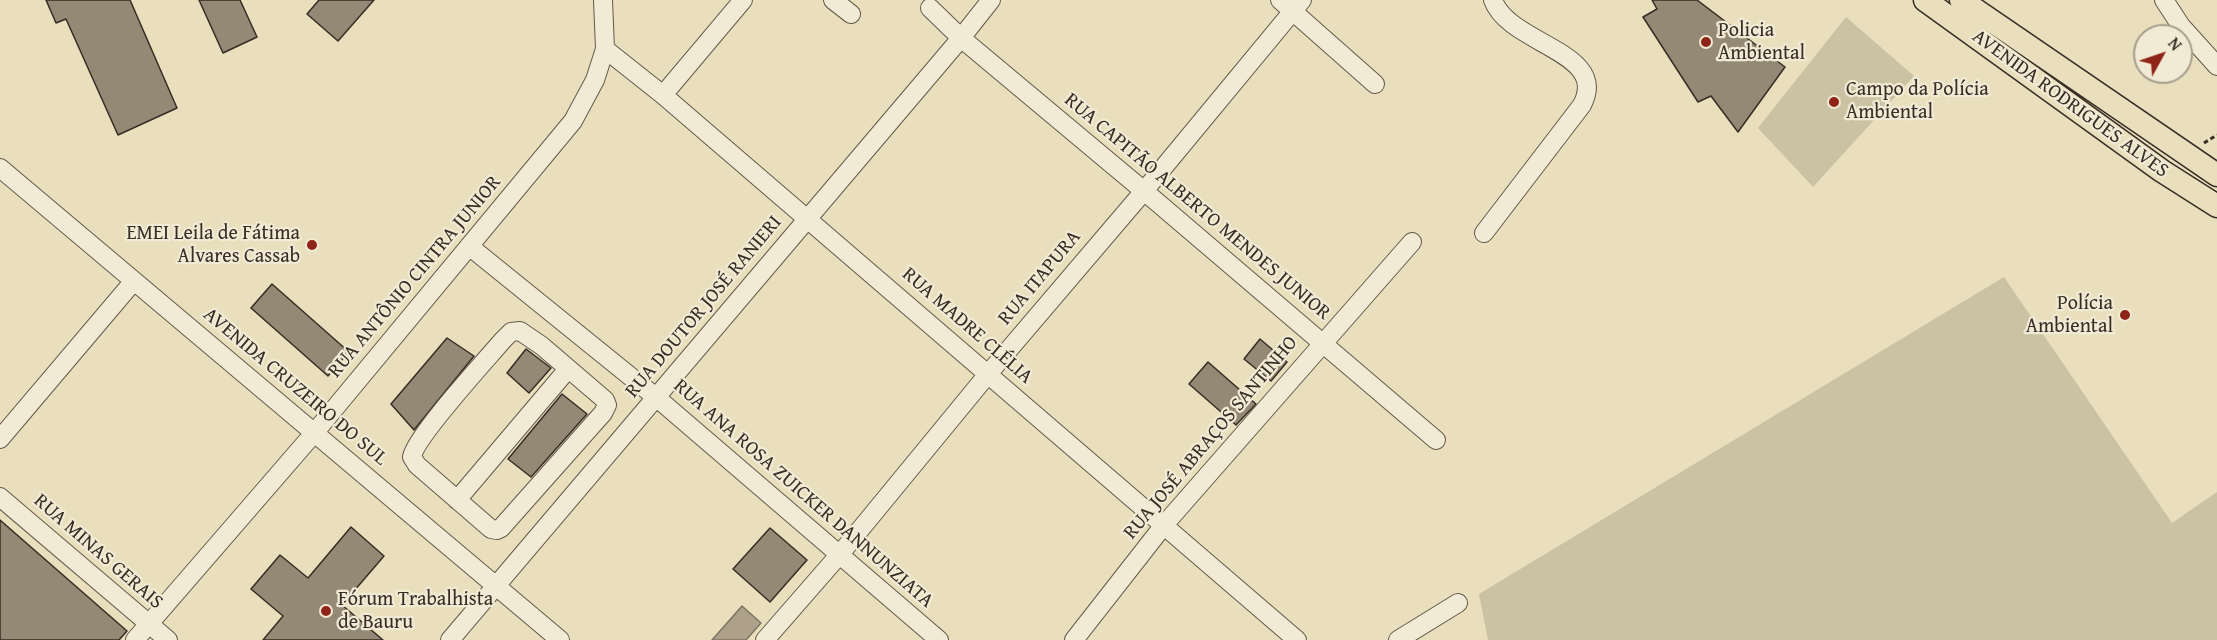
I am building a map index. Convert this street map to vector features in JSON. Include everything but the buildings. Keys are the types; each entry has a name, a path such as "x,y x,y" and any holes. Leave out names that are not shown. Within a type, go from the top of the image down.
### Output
{"main road":[{"name":"AVENIDA RODRIGUES ALVES","path":"1925,0 2162,171 2217,206"},
{"name":"AVENIDA RODRIGUES ALVES","path":"1961,0 2217,175"}],"street":[{"name":"RUA ANTÔNIO CINTRA JUNIOR","path":"135,640 315,432 573,121 595,80 605,49 603,0"},
{"path":"663,94 743,0"},
{"path":"832,0 851,14"},
{"name":"RUA DOUTOR JOSÉ RANIERI","path":"450,640 657,398 991,0"},
{"path":"1484,233 1588,93 1588,81 1573,61 1509,23 1493,0"},
{"path":"2164,0 2181,26 2217,66"},
{"path":"1292,4 1375,84"},
{"name":"RUA ITAPURA","path":"765,640 840,554 988,374 1144,191 1292,4"},
{"name":"RUA CAPITÃO ALBERTO MENDES JUNIOR","path":"930,8 961,38 1436,440"},
{"name":"RUA MADRE CLÉLIA","path":"605,49 663,94 1297,640"},
{"name":"AVENIDA CRUZEIRO DO SUL","path":"0,168 560,640"},
{"name":"RUA JOSÉ ABRAÇOS SANTINHO","path":"1074,640 1164,525 1412,242"},
{"name":"RUA ANA ROSA ZUICKER DANNUNZIATA","path":"469,246 657,398 939,640"},
{"path":"0,439 134,282"},
{"path":"542,346 564,323"},
{"path":"520,331 542,346 605,400 607,405 603,413 501,528 491,529 417,465 412,457 413,449 511,332 520,331"},
{"path":"457,500 568,369"},
{"name":"RUA MINAS GERAIS","path":"0,497 168,640"},
{"path":"1398,640 1458,603"}],"shaded area":[{"name":"Campo da Polícia Ambiental","path":"1846,17 1914,76 1813,187 1758,128"},
{"path":"2004,277 2172,523 2217,492 2217,640 1488,640 1479,594"},
{"path":"742,606 761,623 746,640 712,640"}],"place":[{"name":"Policia Ambiental","path":"1706,42"},
{"name":"Campo da Polícia Ambiental","path":"1834,102"},
{"name":"EMEI Leila de Fátima Alvares Cassab","path":"312,245"},
{"name":"Polícia Ambiental","path":"2125,315"},
{"name":"Fórum Trabalhista de Bauru","path":"326,611"}]}
